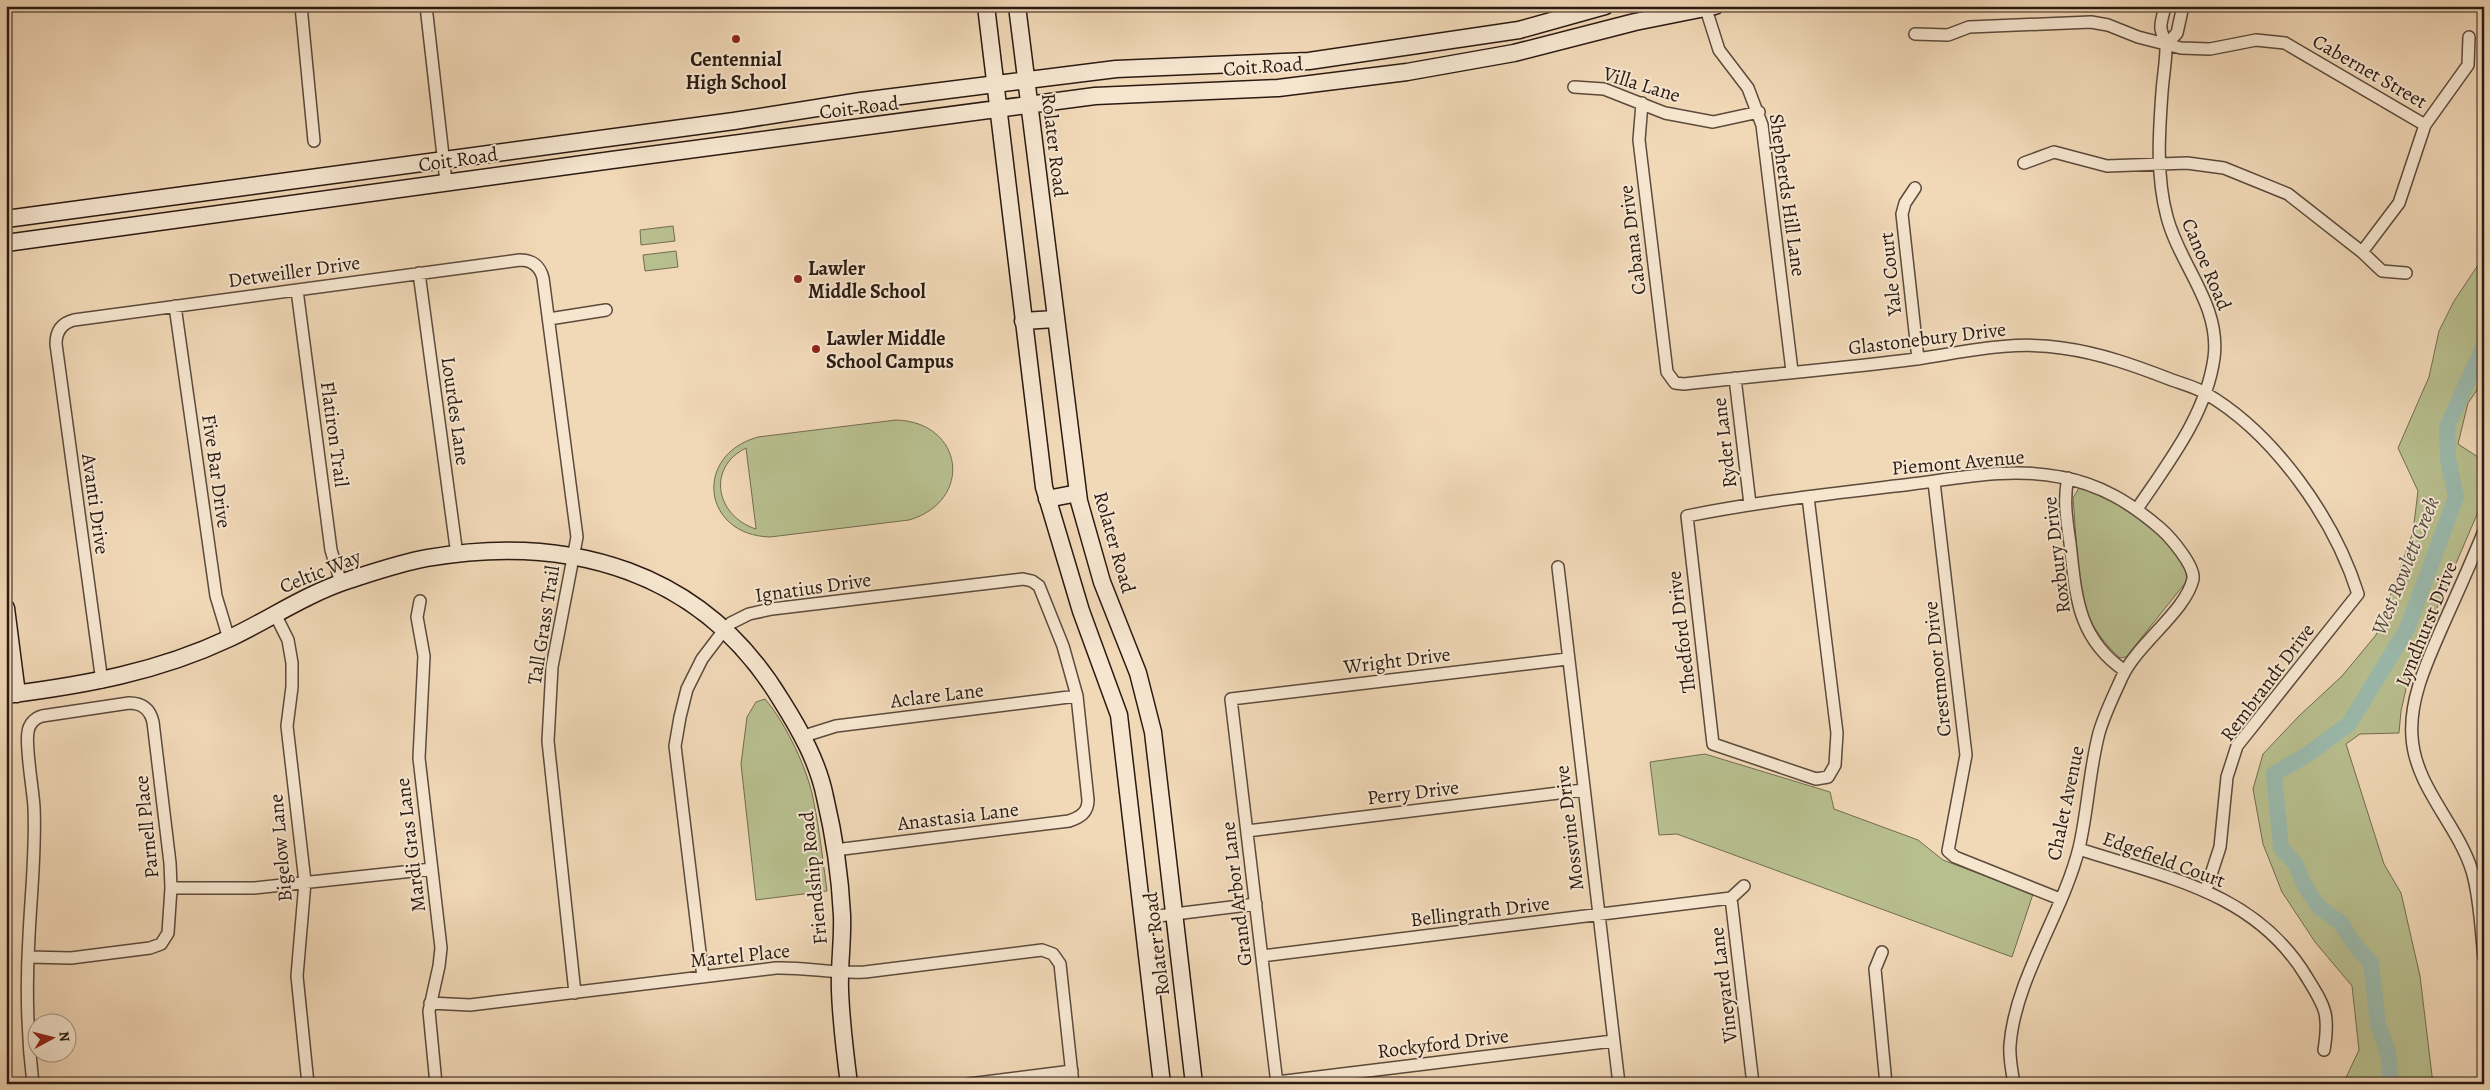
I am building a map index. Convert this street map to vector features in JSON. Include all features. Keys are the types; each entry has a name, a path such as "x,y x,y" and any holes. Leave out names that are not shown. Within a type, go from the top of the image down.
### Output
{"main road":[{"name":"Rolater Road","path":"986,6 1023,321 1047,499 1081,611 1119,715 1162,1084"},
{"name":"Rolater Road","path":"1017,6 1078,493 1102,582 1138,673 1153,732 1194,1084"},
{"name":"Coit Road","path":"6,218 1116,68 1309,61 1519,30 1605,6"},
{"name":"Coit Road","path":"6,243 446,182 1028,105 1103,96 1278,88 1406,72 1514,53 1635,22 1709,7"},
{"path":"1404,47 1406,72"},
{"path":"1231,65 1232,91"},
{"path":"666,130 670,152"},
{"path":"171,196 174,219"},
{"path":"1023,321 1055,319"},
{"path":"1047,499 1078,493"},
{"name":"Celtic Way","path":"12,694 102,682 168,664 229,639 307,596 342,582 400,564 457,555 519,550 574,555 621,567 658,583"},
{"name":"Friendship Road","path":"658,583 689,601 749,654 769,680 804,736 825,793 835,850 842,915 840,972 842,1025 849,1084"},
{"path":"6,608 12,694"}],"street":[{"path":"301,6 314,141"},
{"path":"426,6 446,182"},
{"name":"Canoe Road","path":"2137,509 2188,432 2212,369 2215,347 2211,313 2203,293 2181,257 2170,229 2163,203 2159,164 2160,115 2166,45 2161,28 2165,6"},
{"name":"Canoe Road","path":"2166,45 2177,33 2183,6"},
{"name":"Shepherds Hill Lane","path":"1709,7 1711,31 1719,50 1748,88 1759,112 1763,130 1792,372"},
{"name":"Cabernet Street","path":"1915,34 1948,35 1969,27 2092,22 2108,24 2138,37 2181,48 2210,49 2256,40 2285,43 2425,125"},
{"path":"2362,252 2399,203 2425,125 2468,65 2469,37"},
{"name":"Villa Lane","path":"1574,86 1604,89 1665,113 1713,122 1759,112"},
{"name":"Cabana Drive","path":"1642,103 1639,140 1667,371"},
{"path":"2024,163 2054,152 2107,166 2187,163 2224,168 2288,194 2362,252 2382,271 2406,273"},
{"name":"Yale Court","path":"1915,188 1905,203 1902,214 1918,358"},
{"name":"Detweiller Drive","path":"58,332 66,323 74,320 175,306 520,260 531,261 537,266"},
{"name":"Tall Grass Trail","path":"537,266 543,278 576,517 577,537 552,666 548,741 575,993"},
{"name":"Lourdes Lane","path":"419,273 457,555"},
{"name":"Flatiron Trail","path":"297,290 332,550 342,582"},
{"name":"Five Bar Drive","path":"175,306 216,596 229,639"},
{"path":"549,318 606,310"},
{"name":"Avanti Drive","path":"58,332 56,344 102,682"},
{"name":"Glastonebury Drive","path":"1667,371 1672,380 1680,384 1918,358 1996,346 2061,347 2124,361 2204,392 2252,426 2295,474 2328,524 2358,592"},
{"name":"Ryder Lane","path":"1735,378 1750,504"},
{"name":"Piemont Avenue","path":"1687,517 1750,504 2014,473 2068,478 2104,490 2137,509 2173,540 2191,570 2193,578"},
{"name":"Roxbury Drive","path":"2068,478 2066,510 2080,611 2086,628 2097,645 2125,671"},
{"name":"Crestmoor Drive","path":"1934,482 1966,755 1948,850 1955,857 2060,899"},
{"name":"Thedford Drive","path":"1687,517 1713,744 1816,779 1828,777 1836,765 1836,733 1808,497"},
{"name":"Lyndhurst Drive","path":"2484,531 2422,673 2414,706 2412,738 2418,766 2457,837 2473,872 2484,958"},
{"name":"Mossvine Drive","path":"1558,567 1567,659 1618,1084"},
{"name":"Chalet Avenue","path":"2014,1084 2010,1047 2017,1006 2078,849 2099,733 2125,671 2137,653 2179,606 2193,578"},
{"name":"Ignatius Drive","path":"703,977 675,746 687,689 702,659 731,623 749,614 772,609 1023,579 1032,581 1039,586 1059,638 1077,696"},
{"name":"Rembrandt Drive","path":"2206,890 2220,847 2227,777 2237,746 2358,592"},
{"name":"Mardi Gras Lane","path":"420,601 417,617 424,656 419,758 440,948 439,966 430,1003 429,1028 436,1084"},
{"name":"Bigelow Lane","path":"275,614 288,640 292,663 292,687 287,726 305,882 297,976 308,1084"},
{"name":"Wright Drive","path":"1231,699 1567,659"},
{"name":"Aclare Lane","path":"804,736 836,726 1077,696"},
{"name":"Anastasia Lane","path":"835,850 1069,821 1083,814 1088,808 1088,800 1077,696"},
{"name":"Grand Arbor Lane","path":"1231,699 1277,1083"},
{"name":"Parnell Place","path":"133,703 145,707 154,722 170,863 171,888 169,930 161,944 153,948 77,957 28,957 34,826 27,735 30,726 36,719 46,715 133,703"},
{"name":"Perry Drive","path":"1247,831 1583,790"},
{"name":"Edgefield Court","path":"2078,849 2206,890 2257,919 2293,955 2320,999 2328,1019 2324,1050"},
{"path":"171,888 254,888 432,869"},
{"name":"Vineyard Lane","path":"1744,886 1732,898 1753,1084"},
{"name":"Bellingrath Drive","path":"1262,956 1732,898"},
{"path":"1142,918 1256,904"},
{"name":"Martel Place","path":"430,1003 466,1006 786,968 806,967 840,972 865,972 1038,950 1053,954 1061,968 1072,1071"},
{"path":"1882,952 1875,969 1886,1084"},
{"path":"28,957 28,1013 33,1084"},
{"name":"Rockyford Drive","path":"1277,1083 1613,1041"},
{"path":"969,1084 1072,1071 1073,1084"}],"green space":[{"path":"673,226 675,241 641,245 640,230"},
{"path":"676,251 678,267 645,271 643,255"},
{"path":"2484,256 2484,380 2468,403 2458,444 2484,461 2484,498 2410,671 2401,711 2399,733 2360,734 2346,744 2384,864 2401,893 2420,976 2433,1084 2343,1084 2359,1050 2352,986 2315,942 2282,892 2263,844 2253,789 2263,754 2299,716 2342,676 2376,635 2413,532 2418,491 2398,448 2429,377 2439,331 2454,301"},
{"path":"896,420 919,424 936,434 947,448 952,464 951,481 944,497 930,510 909,520 770,537 747,533 730,523 719,509 714,493 715,476 723,460 737,446 758,437","holes":["746,448 756,529 742,523 732,514 725,503 721,491 721,479 725,467 733,457"]},
{"path":"2079,488 2116,502 2144,520 2175,552 2186,573 2186,582 2126,657 2120,658 2103,640 2093,625 2086,608 2080,577 2073,498"},
{"path":"765,699 781,721 796,748 807,777 820,836 827,891 756,900 741,764 747,717 756,702"},
{"path":"1705,754 1830,792 1834,809 1918,840 1943,860 2033,894 2012,957 1677,834 1659,835 1650,762"}],"waterway":[{"name":"West Rowlett Creek","path":"2391,1084 2388,1052 2378,1025 2371,963 2354,944 2341,923 2319,907 2304,885 2295,863 2281,848 2274,774 2308,754 2349,724 2407,629 2456,497 2448,459 2447,427 2484,345"}],"place":[{"name":"Centennial High School","path":"736,39"},
{"name":"Lawler Middle School","path":"798,279"},
{"name":"Lawler Middle School Campus","path":"816,349"}]}
